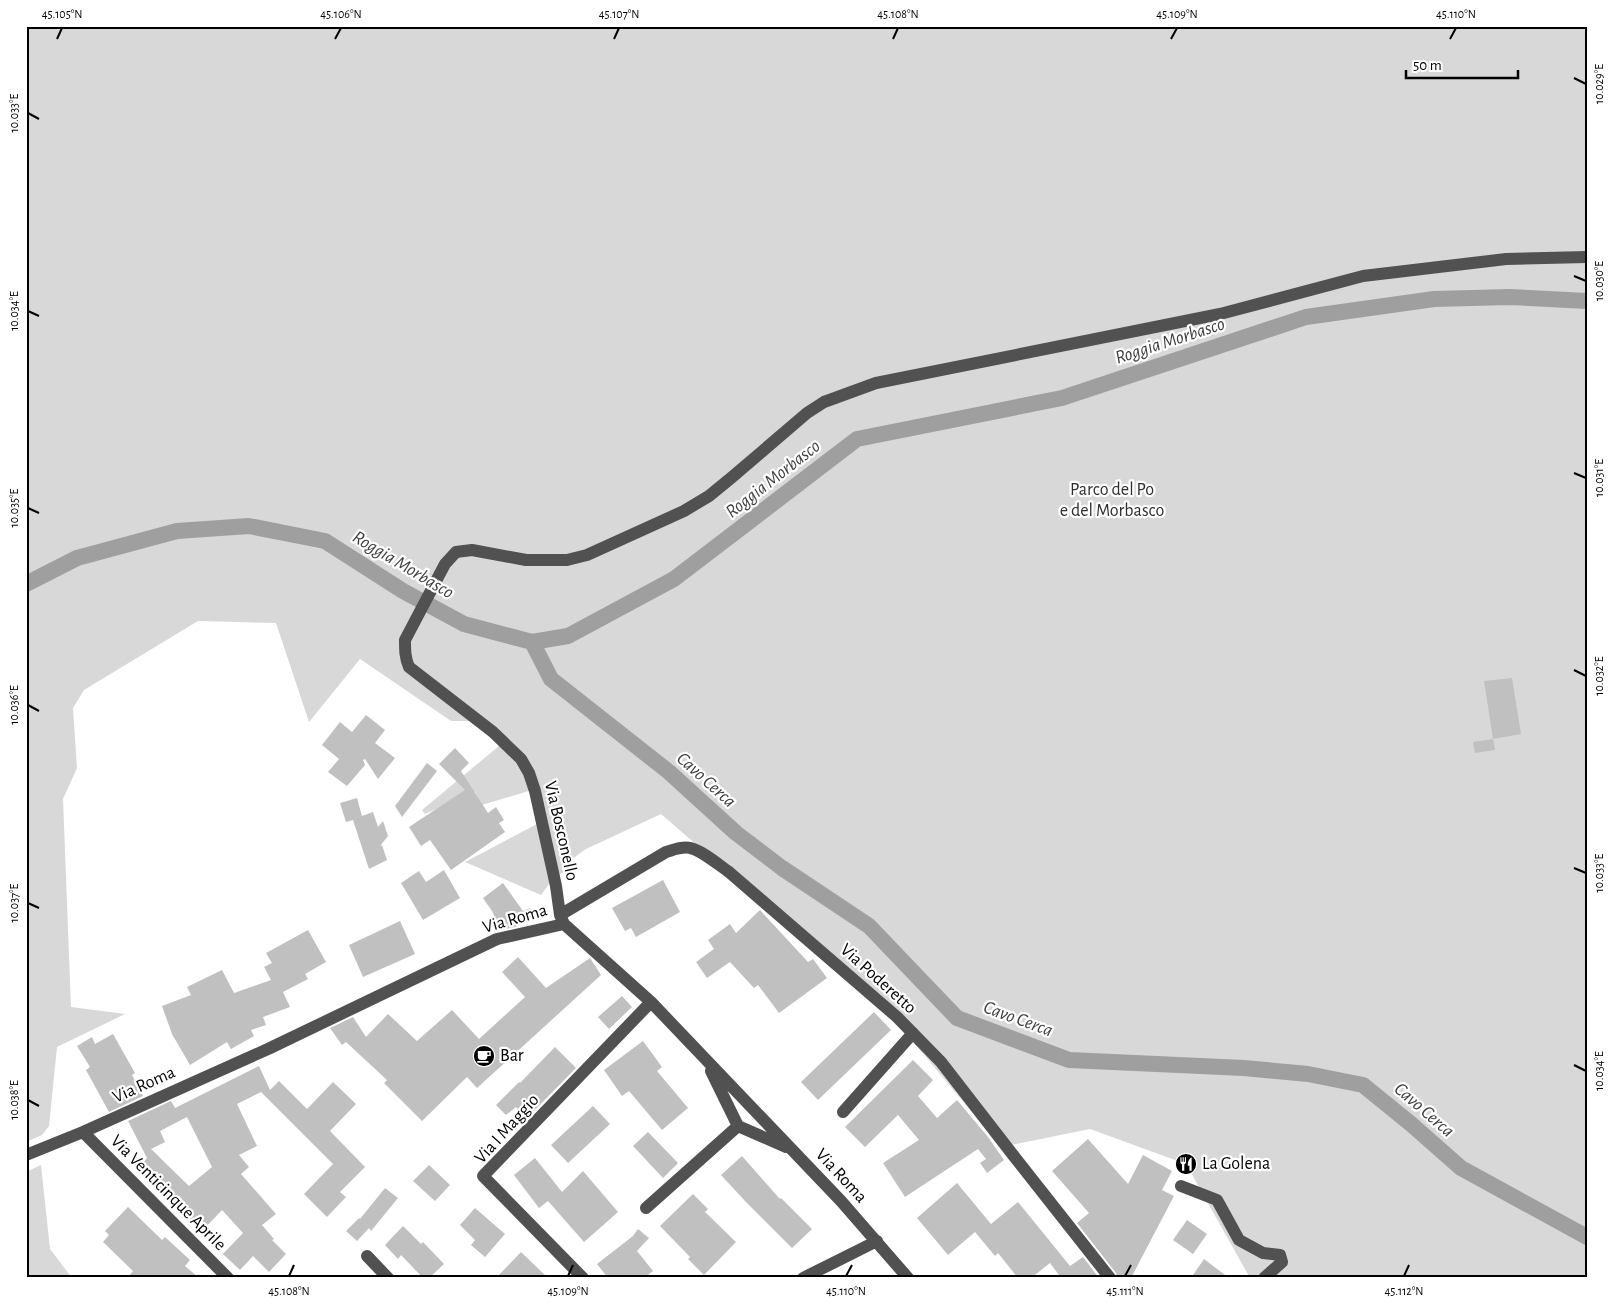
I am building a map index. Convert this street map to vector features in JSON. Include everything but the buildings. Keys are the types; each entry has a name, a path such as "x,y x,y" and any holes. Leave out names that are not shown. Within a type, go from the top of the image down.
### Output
{"street":[{"name":"Via Bosconello","path":"562,919 536,791 521,759 493,732 409,667 404,652 405,640 445,564 456,552 472,550 526,560 567,560 587,555 684,511 716,490 807,413 824,402 876,383 1220,314 1363,276 1506,258 1587,257"},
{"name":"Via Poderetto","path":"562,919 666,852 680,848 690,848 729,872 897,1017 941,1062 1110,1278"},
{"name":"Via Roma","path":"26,1155 83,1132 268,1049 497,938 562,919 651,1002 792,1150 908,1278"},
{"name":"Via I Maggio","path":"583,1278 483,1176 651,1002"},
{"path":"843,1112 913,1033"},
{"path":"706,1060 738,1126 792,1150"},
{"path":"646,1208 738,1126"},
{"name":"Via Venticinque Aprile","path":"83,1132 228,1278"},
{"path":"1181,1186 1216,1200 1239,1240 1263,1253 1280,1255 1282,1262 1264,1278"},
{"path":"803,1278 877,1242"},
{"path":"367,1256 388,1278"}],"green space":[{"name":"Parco del Po e del Morbasco","path":"26,26 1587,26 1587,1278 1250,1278 1186,1164 1090,1129 1001,1147 886,1009 661,814 586,849 572,859 564,872 554,877 541,895 465,862 539,823 532,790 482,805 475,792 425,814 422,810 505,741 477,721 451,721 360,659 309,722 276,623 198,621 84,690 73,708 77,768 63,799 71,1007 125,1014 57,1047 49,1126 42,1135 26,1142"},
{"path":"41,1165 50,1249 72,1278 26,1278 26,1172"}],"waterway":[{"name":"Roggia Morbasco","path":"26,584 77,558 177,531 249,526 325,541 403,591 464,624 532,642 568,636 674,579 857,439 1062,398 1306,317 1434,299 1510,297 1587,301"},
{"name":"Cavo Cerca","path":"532,642 551,679 669,772 736,833 782,868 869,926 957,1018 1069,1060 1244,1068 1308,1074 1363,1085 1461,1168 1587,1237"}],"place":[{"name":"Bar","path":"484,1056"},
{"name":"La Golena","path":"1186,1164"}]}
